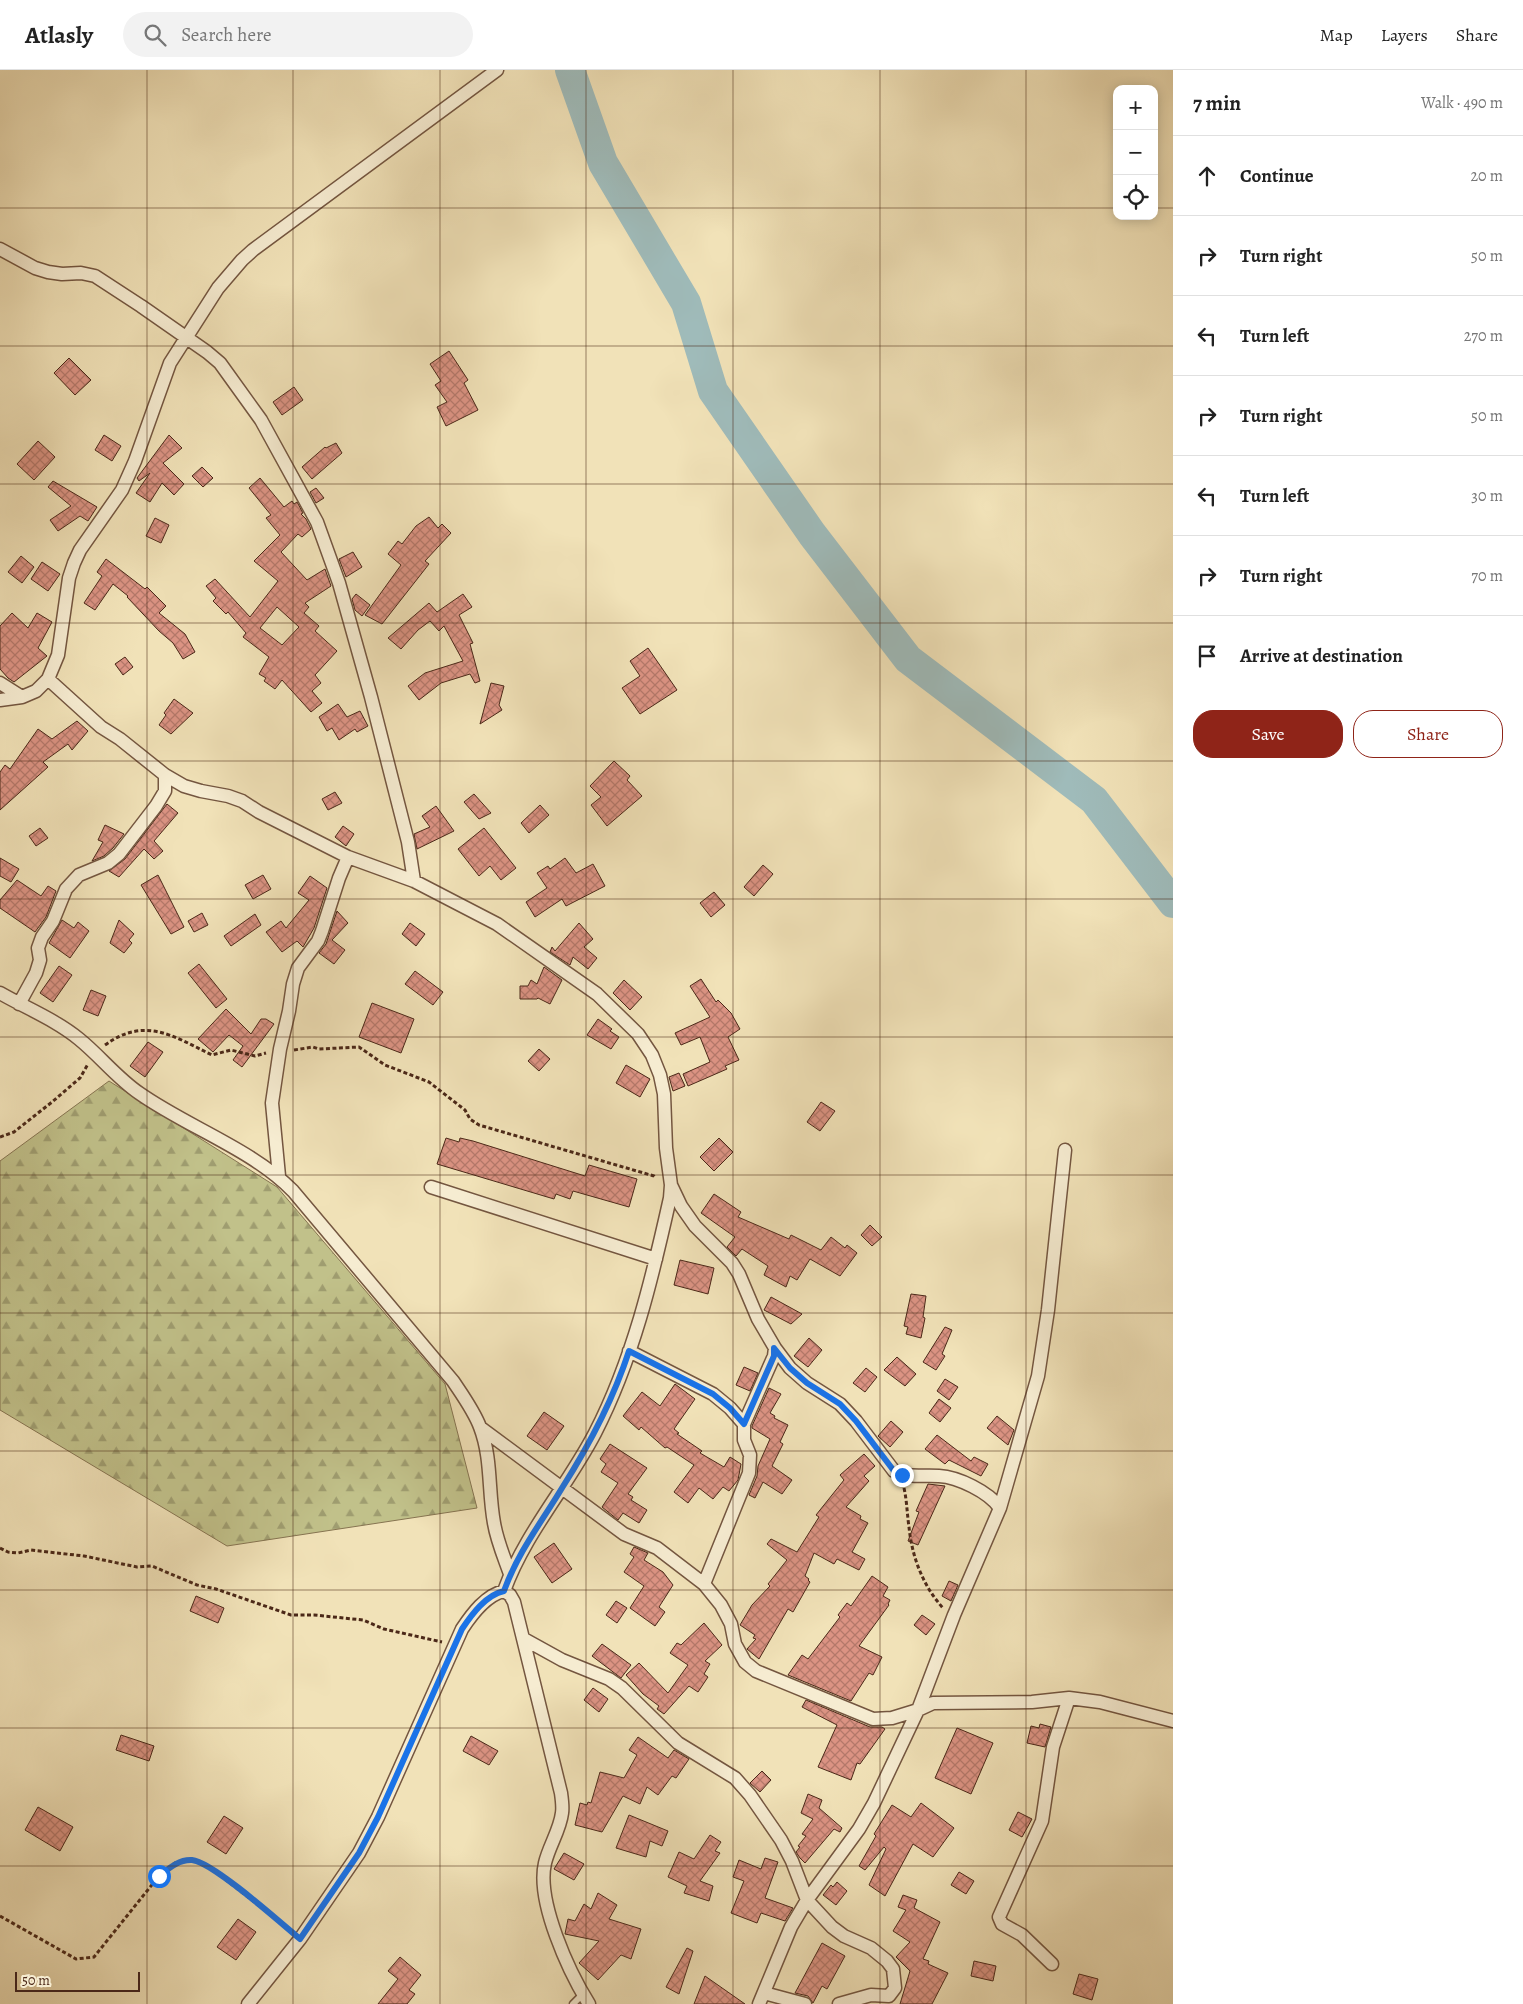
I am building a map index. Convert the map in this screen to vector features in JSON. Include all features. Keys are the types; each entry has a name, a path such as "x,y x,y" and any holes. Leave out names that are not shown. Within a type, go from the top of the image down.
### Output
{"street":[{"path":"0,700 22,697 36,691 48,679 58,655 69,578 74,563 80,550 122,490 135,461 170,363 218,288 253,250 497,70"},
{"path":"0,250 48,272 62,274 81,273 94,276 186,337 220,363 261,420 317,522 339,583 371,697 408,842 414,881"},
{"path":"48,679 100,727 120,739 165,775 184,786 242,801 259,812 348,856 414,881 497,924 598,994 638,1034 652,1055 660,1075 664,1094 666,1148 671,1185 670,1198 643,1310 619,1382 595,1434 514,1564 504,1591"},
{"path":"0,683 22,697"},
{"path":"19,1004 36,973 40,960 38,948 42,937 53,921 66,889 79,876 108,863 119,854 156,806 165,791 165,775"},
{"path":"279,1176 272,1103 280,1049 293,984 298,968 318,941 348,856"},
{"path":"0,993 60,1026 94,1052 138,1093 279,1176 453,1381 473,1411 481,1428 487,1453 494,1522 500,1548 510,1574"},
{"path":"805,2004 762,1998 791,1927 807,1900 858,1829 874,1803 918,1710 954,1615 1000,1508 1038,1376 1048,1310 1065,1150"},
{"path":"671,1185 681,1206 695,1226 732,1263 739,1274 758,1319 774,1348 790,1368 807,1383 840,1404 856,1421 894,1471 902,1475 942,1476 974,1487 993,1499 1000,1508"},
{"path":"431,1187 656,1259"},
{"path":"704,1584 749,1473 750,1455 744,1440 744,1424 774,1356 774,1348"},
{"path":"629,1351 713,1394 730,1408 744,1424"},
{"path":"481,1428 624,1534 657,1548 704,1584 722,1605 731,1624 735,1644 745,1662 756,1671 873,1719 892,1718 933,1703 1032,1702 1069,1698 1100,1702 1173,1720"},
{"path":"248,2004 300,1939 359,1853 378,1817 457,1640 470,1617 492,1595 504,1591"},
{"path":"504,1591 510,1595 514,1602 561,1793 563,1811 557,1832 549,1848 543,1877 548,1910 563,1956 586,1999"},
{"path":"524,1639 562,1660 609,1679 622,1688 678,1743 734,1778 750,1796 781,1840 792,1861 807,1900 832,1927 844,1936 870,1948 887,1961 893,1969 895,1988 889,1996 871,1995 840,2004"},
{"path":"1052,1964 1022,1935 1002,1924 999,1917 1042,1821 1053,1747 1069,1698"}],"lane":[{"path":"573,2004 586,1999"}],"path":[{"path":"0,1137 14,1132 80,1078 94,1052 120,1034 135,1030 166,1032 212,1055 231,1050 255,1056 280,1049 359,1048 370,1053 385,1065 429,1082 464,1110 470,1119 479,1125 654,1176 670,1198"},
{"path":"894,1471 904,1489 908,1505 909,1527 925,1586 942,1608 954,1615"},
{"path":"0,1548 8,1552 39,1551 84,1556 137,1567 152,1566 197,1585 216,1589 291,1615 314,1615 362,1620 384,1629 450,1644 457,1640"},
{"path":"0,1916 76,1959 94,1957 159,1876 175,1863 192,1860 211,1868 300,1939"}],"green space":[{"path":"109,1081 277,1187 445,1384 477,1508 227,1546 0,1410 0,1161"}],"building":[{"path":"449,351 468,380 464,383 478,410 446,426 437,407 447,402 435,385 441,381 430,364"},
{"path":"69,358 91,380 75,395 54,373"},
{"path":"294,387 303,400 282,415 273,402"},
{"path":"104,435 121,446 112,461 95,450"},
{"path":"169,435 182,448 163,463 184,484 174,495 162,483 150,502 136,493 150,473 139,481 137,478"},
{"path":"38,441 55,457 34,480 17,464"},
{"path":"336,443 342,453 312,479 302,467 325,447"},
{"path":"202,467 213,478 203,487 192,476"},
{"path":"260,478 284,507 292,501 294,504 297,502 303,513 301,514 311,529 302,537 298,534 281,552 307,580 325,569 331,586 305,603 309,607 304,613 319,626 315,631 337,651 315,675 321,683 312,691 322,703 311,712 282,680 275,689 264,681 266,678 259,674 269,657 243,637 246,633 228,612 226,614 213,601 216,598 206,586 215,579 250,617 278,581 254,561 280,535 266,518 271,515 249,488","holes":["277,607 299,627 282,645 260,628"]},
{"path":"53,481 97,507 88,521 80,516 58,531 50,520 71,506 48,487"},
{"path":"316,488 324,498 316,503 310,492"},
{"path":"429,517 438,528 442,524 451,533 425,561 429,564 382,624 365,615 401,565 388,554 398,541 402,544 416,526"},
{"path":"155,518 169,525 161,543 146,536"},
{"path":"353,552 362,567 346,577 339,559"},
{"path":"21,556 34,567 22,583 8,572"},
{"path":"106,559 145,589 147,587 166,606 159,613 185,634 195,652 183,659 173,643 159,631 128,596 113,584 95,610 84,603 102,576 97,572"},
{"path":"42,562 60,574 48,591 31,579"},
{"path":"356,594 370,605 362,616 355,610 352,599"},
{"path":"463,594 472,607 459,615 473,643 470,644 480,681 475,683 470,674 441,683 419,700 408,686 425,673 463,661 444,626 439,631 430,621 418,630 401,649 388,638 429,603 437,612"},
{"path":"12,613 28,628 37,613 52,622 38,648 47,656 14,682 0,669 0,626"},
{"path":"648,648 677,690 640,714 622,688 640,676 630,661"},
{"path":"125,657 133,667 123,675 115,664"},
{"path":"491,683 504,686 499,705 502,710 480,724"},
{"path":"174,699 193,713 171,734 159,725 166,715 164,713"},
{"path":"338,704 347,717 360,711 368,726 357,732 355,729 339,740 332,728 327,731 319,717"},
{"path":"77,721 88,731 72,750 68,744 43,762 48,767 0,810 0,772 5,765 10,769 38,729 52,739"},
{"path":"614,761 630,776 627,780 642,796 607,826 591,805 601,797 590,786"},
{"path":"335,792 342,803 328,810 322,799"},
{"path":"474,794 491,813 479,819 464,802"},
{"path":"167,804 178,813 154,841 163,851 154,859 144,849 119,877 109,871 125,859"},
{"path":"540,805 549,815 529,833 521,823"},
{"path":"436,806 454,831 417,849 414,834 430,827 422,816"},
{"path":"105,825 124,834 104,856 92,861 103,842 98,840"},
{"path":"343,826 354,834 346,846 335,837"},
{"path":"40,828 48,838 36,846 29,836"},
{"path":"484,828 516,868 501,880 490,866 479,876 458,849"},
{"path":"0,858 19,869 11,882 0,876"},
{"path":"565,858 576,873 593,864 605,886 566,906 562,899 535,917 526,902 547,888 537,873 548,866 550,869"},
{"path":"763,865 773,874 754,896 744,887"},
{"path":"158,875 184,927 171,934 141,885"},
{"path":"263,875 271,889 253,899 245,885"},
{"path":"310,876 327,888 314,928 303,947 297,941 282,952 266,932 281,921 286,928 309,900 298,893"},
{"path":"17,880 41,896 48,886 56,891 46,917 35,932 0,908 0,900"},
{"path":"714,892 725,905 711,917 700,903"},
{"path":"337,911 348,923 332,940 345,950 334,964 319,953 326,944"},
{"path":"202,913 208,925 194,932 188,921"},
{"path":"255,914 261,925 231,946 224,936"},
{"path":"62,920 74,928 78,922 89,931 70,958 49,943"},
{"path":"119,920 134,934 129,940 132,943 124,953 110,943"},
{"path":"410,923 425,934 416,946 402,934"},
{"path":"579,923 593,939 584,947 597,958 588,969 573,957 570,965 550,952 552,947 555,951"},
{"path":"199,964 227,999 216,1008 188,973"},
{"path":"59,966 72,975 53,1002 40,993"},
{"path":"544,967 562,980 550,1004 538,998 520,999 520,986 528,986 531,980 537,984"},
{"path":"415,971 443,992 433,1005 405,984"},
{"path":"701,979 716,1002 718,1000 731,1013 740,1029 728,1037 739,1060 725,1066 727,1069 688,1086 683,1074 710,1062 700,1037 681,1045 675,1033 710,1017 690,986"},
{"path":"624,980 642,997 630,1010 613,993"},
{"path":"91,990 106,996 98,1016 83,1010"},
{"path":"372,1003 414,1019 401,1053 359,1037"},
{"path":"226,1009 251,1034 261,1019 266,1019 274,1024 242,1067 233,1060 243,1046 229,1035 213,1052 198,1039"},
{"path":"598,1019 612,1029 610,1031 619,1037 611,1049 587,1035"},
{"path":"148,1042 163,1052 145,1077 130,1066"},
{"path":"539,1049 550,1059 539,1071 528,1061"},
{"path":"626,1065 650,1079 640,1097 616,1083"},
{"path":"679,1073 685,1086 673,1091 669,1077"},
{"path":"821,1102 835,1111 820,1131 807,1122"},
{"path":"446,1138 459,1142 460,1138 473,1141 585,1176 589,1165 637,1179 629,1207 573,1191 570,1199 556,1194 554,1199 437,1164"},
{"path":"719,1138 733,1152 714,1171 700,1157"},
{"path":"714,1194 741,1212 738,1217 789,1239 791,1235 821,1250 831,1237 845,1248 847,1245 857,1253 840,1276 810,1259 797,1280 790,1276 786,1287 764,1275 768,1266 742,1249 736,1256 727,1247 735,1237 701,1213"},
{"path":"870,1225 882,1237 872,1246 861,1235"},
{"path":"680,1260 714,1268 708,1294 674,1285"},
{"path":"911,1294 926,1296 923,1317 925,1318 921,1338 906,1334 908,1327 904,1326"},
{"path":"771,1297 802,1314 791,1324 764,1310"},
{"path":"945,1327 952,1330 942,1354 945,1356 936,1370 923,1362"},
{"path":"809,1338 822,1350 808,1367 794,1356"},
{"path":"897,1357 916,1374 905,1386 884,1370"},
{"path":"744,1367 758,1373 750,1391 736,1385"},
{"path":"866,1368 877,1377 865,1392 853,1383"},
{"path":"945,1379 958,1387 949,1400 937,1391"},
{"path":"675,1384 695,1399 674,1429 679,1433 677,1434 702,1451 700,1453 724,1467 730,1457 741,1464 738,1480 729,1491 723,1487 713,1499 699,1488 688,1503 674,1492 694,1465 667,1447 665,1448 641,1427 639,1430 623,1416 642,1392 660,1406"},
{"path":"769,1388 781,1394 770,1413 775,1416 774,1418 788,1425 780,1442 783,1444 772,1466 792,1480 782,1494 763,1482 755,1498 749,1495 757,1476 758,1466 770,1439 752,1428 752,1426"},
{"path":"939,1399 951,1408 940,1422 929,1413"},
{"path":"544,1412 564,1426 547,1450 527,1436"},
{"path":"997,1416 1014,1430 1008,1445 987,1428"},
{"path":"891,1421 903,1432 890,1447 878,1436"},
{"path":"937,1435 971,1461 974,1457 988,1464 981,1476 949,1460 945,1464 925,1449"},
{"path":"610,1444 647,1468 628,1494 633,1497 631,1500 647,1510 639,1523 623,1513 618,1520 602,1507 618,1483 601,1472 606,1464 600,1459"},
{"path":"864,1454 875,1466 864,1476 869,1481 846,1507 861,1516 860,1519 868,1523 852,1552 865,1559 859,1570 837,1559 834,1564 814,1553 805,1576 810,1582 793,1612 788,1609 759,1659 747,1649 756,1639 753,1638 755,1635 740,1625 752,1605 770,1586 768,1584 787,1560 767,1544 771,1539 797,1552 819,1517 816,1515 844,1480 840,1475"},
{"path":"928,1484 945,1486 918,1545 908,1541 919,1512 916,1511"},
{"path":"554,1543 572,1569 552,1583 534,1557"},
{"path":"634,1547 648,1553 644,1560 663,1572 673,1585 659,1607 665,1612 655,1626 630,1608 644,1586 624,1572 634,1557 630,1554"},
{"path":"872,1576 888,1587 883,1596 890,1600 889,1605 859,1646 882,1657 873,1675 869,1673 851,1701 788,1675 802,1655 808,1659 840,1617 838,1615 847,1603 851,1606"},
{"path":"949,1581 958,1585 951,1601 942,1596"},
{"path":"196,1596 224,1608 218,1623 190,1611"},
{"path":"616,1601 627,1608 617,1623 606,1615"},
{"path":"922,1615 935,1624 926,1635 914,1625"},
{"path":"704,1623 722,1645 705,1661 710,1664 704,1674 708,1677 698,1692 689,1686 664,1714 657,1709 659,1706 643,1694 626,1675 639,1663 668,1693 688,1665 670,1653 677,1643 681,1645"},
{"path":"602,1644 631,1665 621,1678 592,1656"},
{"path":"593,1688 608,1699 599,1712 584,1700"},
{"path":"806,1700 870,1727 882,1727 885,1729 860,1764 857,1763 851,1780 818,1767 837,1725 802,1707"},
{"path":"1040,1724 1051,1727 1045,1747 1027,1743 1031,1726 1039,1728"},
{"path":"957,1728 993,1743 971,1794 935,1778"},
{"path":"121,1735 154,1746 149,1761 116,1750"},
{"path":"471,1736 498,1751 489,1765 463,1751"},
{"path":"638,1737 668,1758 674,1750 689,1759 676,1778 672,1776 658,1795 647,1787 640,1804 623,1796 602,1832 575,1825 580,1803 587,1805 588,1802 591,1803 600,1772 624,1778 637,1755 629,1750"},
{"path":"762,1771 771,1780 760,1792 750,1783"},
{"path":"808,1794 822,1800 819,1808 842,1828 840,1832 834,1829 805,1863 796,1852 806,1836 802,1834 813,1819 801,1813"},
{"path":"921,1803 954,1828 933,1857 913,1844 885,1896 869,1885 886,1849 884,1847 865,1870 859,1866 876,1836 874,1834 892,1805 911,1817"},
{"path":"38,1807 73,1827 60,1851 25,1830"},
{"path":"1018,1812 1032,1819 1022,1837 1009,1830"},
{"path":"629,1815 668,1831 662,1846 650,1841 646,1857 616,1848"},
{"path":"224,1816 243,1828 226,1854 207,1842"},
{"path":"710,1835 721,1842 715,1851 720,1853 700,1881 713,1886 709,1901 684,1893 687,1886 668,1877 679,1852 694,1859"},
{"path":"564,1853 584,1864 574,1880 554,1869"},
{"path":"765,1858 778,1862 765,1898 793,1908 785,1921 761,1913 757,1923 731,1913 744,1881 733,1877 739,1860 761,1869"},
{"path":"959,1872 974,1881 966,1894 951,1885"},
{"path":"837,1882 847,1891 836,1905 823,1895 831,1885 833,1887"},
{"path":"598,1893 617,1905 609,1919 641,1929 631,1959 621,1955 598,1980 579,1963 599,1941 565,1934 568,1919 575,1921 584,1904 591,1909"},
{"path":"903,1895 917,1900 914,1908 940,1922 923,1959 929,1961 928,1964 948,1973 932,2004 900,2004 910,1971 896,1957 910,1942 893,1931 906,1910 898,1907"},
{"path":"238,1919 256,1932 236,1960 217,1947"},
{"path":"822,1943 845,1956 827,1989 822,1986 813,2003 808,1996 795,1993"},
{"path":"687,1948 693,1951 679,1994 666,1987"},
{"path":"400,1957 421,1975 409,1990 415,1994 407,2004 378,2004 398,1979 388,1971"},
{"path":"974,1961 996,1966 993,1981 971,1976"},
{"path":"1079,1974 1098,1979 1092,2000 1073,1994"},
{"path":"705,1976 745,2004 694,2004"}],"waterway":[{"path":"570,70 603,163 686,303 713,391 812,534 908,659 1094,800 1173,903"}],"route":[{"path":"159,1876 175,1863 192,1860 211,1868 300,1939 359,1853 378,1817 462,1629 470,1617 492,1595 504,1591 514,1564 595,1434 619,1382 629,1351 713,1394 730,1408 744,1424 774,1356 774,1348 790,1368 807,1383 840,1404 856,1421 894,1471 902,1475"}]}
